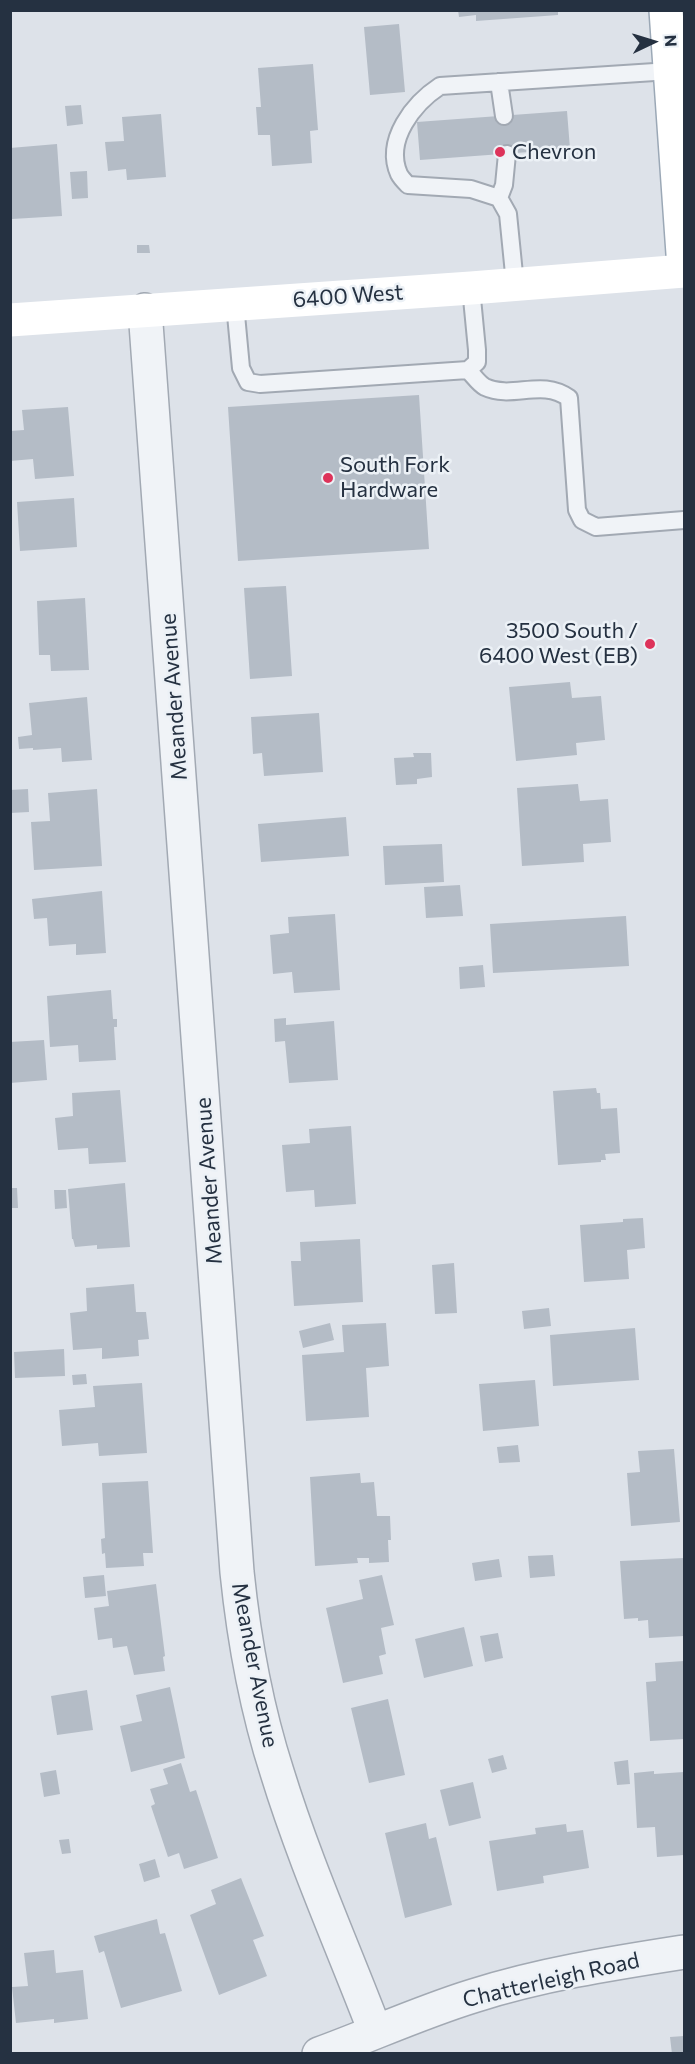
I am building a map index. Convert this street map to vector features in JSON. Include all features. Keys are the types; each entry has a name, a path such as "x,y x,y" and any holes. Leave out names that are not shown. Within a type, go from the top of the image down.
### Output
{"street":[{"path":"666,10 684,269"},
{"name":"6400 West","path":"10,320 515,285 684,269"},
{"name":"Meander Avenue","path":"145,310 241,1613 256,1694 276,1770 292,1818 375,2031"},
{"name":"Chatterleigh Road","path":"319,2054 425,2012 529,1980 684,1952"}],"lane":[{"path":"515,285 508,214 499,198 471,189 408,185 399,173 395,153 403,127 425,96 440,86 670,71"},
{"path":"499,82 504,116"},
{"path":"499,198 504,186 507,154"},
{"path":"235,304 241,368 248,382 260,384 468,370 477,362 471,288"},
{"path":"468,370 484,386 504,392 546,388 559,391 569,398 577,510 582,520 596,527 684,520"}],"building":[{"path":"458,10 558,10 558,15 476,21 476,15 459,17"},
{"path":"399,24 405,92 370,95 364,27"},
{"path":"313,64 318,130 310,131 312,163 272,166 270,135 258,135 256,107 261,107 258,68"},
{"path":"81,105 83,124 67,126 65,106"},
{"path":"567,111 570,149 420,160 417,122"},
{"path":"161,114 166,177 127,180 126,169 108,171 105,142 124,141 122,117"},
{"path":"57,144 62,216 12,219 10,148"},
{"path":"87,171 88,198 72,199 70,172"},
{"path":"137,245 149,245 150,253 137,253"},
{"name":"South Fork Hardware","path":"419,395 429,549 238,561 228,407"},
{"path":"68,407 74,476 35,479 33,459 10,461 10,431 24,430 22,410"},
{"path":"74,498 77,547 20,551 17,502"},
{"path":"286,586 292,676 250,679 244,588"},
{"path":"85,598 89,670 51,671 50,655 39,655 37,601"},
{"path":"570,682 572,698 601,696 605,740 576,743 577,755 516,761 509,687"},
{"path":"87,697 92,760 62,762 61,748 19,749 18,737 32,735 29,703"},
{"path":"319,713 323,772 264,776 262,753 253,754 251,717"},
{"path":"413,753 431,753 432,777 417,779 417,784 396,785 394,758 414,757"},
{"path":"578,784 580,801 608,799 611,842 583,844 584,862 522,866 517,788"},
{"path":"28,789 29,812 10,813 10,790"},
{"path":"97,789 102,866 34,870 31,822 50,821 48,793"},
{"path":"346,817 349,856 261,862 258,824"},
{"path":"442,844 444,882 385,885 383,846"},
{"path":"460,885 463,916 426,918 424,887"},
{"path":"102,891 106,953 76,955 76,944 49,946 47,918 34,919 32,899"},
{"path":"335,914 340,990 294,993 292,972 273,974 270,935 289,933 288,917"},
{"path":"626,916 629,966 493,973 490,924"},
{"path":"483,965 485,987 460,989 459,967"},
{"path":"111,990 113,1019 117,1019 117,1027 114,1027 116,1060 79,1062 78,1045 50,1047 47,996"},
{"path":"286,1018 286,1025 334,1021 338,1080 289,1083 285,1041 275,1042 274,1019"},
{"path":"44,1040 47,1080 10,1083 10,1042"},
{"path":"596,1088 597,1093 600,1093 601,1109 617,1108 620,1153 605,1154 606,1160 601,1160 601,1162 558,1165 553,1091"},
{"path":"120,1090 126,1162 89,1164 88,1148 58,1150 55,1118 73,1116 72,1093"},
{"path":"351,1126 356,1204 315,1207 314,1190 286,1192 282,1145 310,1143 309,1129"},
{"path":"125,1183 130,1247 97,1249 97,1245 75,1247 72,1239 68,1189"},
{"path":"10,1188 17,1188 18,1208 10,1208"},
{"path":"54,1190 66,1190 67,1208 55,1209"},
{"path":"643,1218 645,1248 627,1250 629,1279 584,1282 580,1225"},
{"path":"360,1239 363,1302 294,1306 291,1261 301,1261 300,1242"},
{"path":"454,1263 457,1313 435,1314 432,1265"},
{"path":"134,1284 136,1312 146,1312 149,1339 138,1340 139,1356 102,1359 102,1348 73,1350 70,1313 87,1311 86,1288"},
{"path":"549,1308 551,1326 524,1329 522,1311"},
{"path":"330,1323 334,1340 303,1348 299,1331"},
{"path":"386,1323 389,1366 366,1368 369,1417 306,1421 302,1355 344,1352 342,1325"},
{"path":"635,1328 639,1380 553,1386 550,1335"},
{"path":"64,1349 65,1376 15,1378 14,1352"},
{"path":"86,1374 87,1384 73,1385 72,1375"},
{"path":"535,1380 539,1426 483,1431 479,1384"},
{"path":"142,1383 147,1453 99,1456 98,1443 62,1446 59,1410 95,1407 93,1386"},
{"path":"518,1445 520,1462 499,1463 497,1447"},
{"path":"674,1449 680,1522 631,1526 627,1473 640,1472 638,1451"},
{"path":"360,1473 361,1483 374,1482 377,1516 390,1516 389,1562 369,1563 369,1558 357,1558 358,1563 315,1566 310,1477"},
{"path":"148,1481 153,1553 143,1553 144,1566 106,1568 101,1539 105,1538 102,1483"},
{"path":"553,1555 555,1576 530,1578 528,1556"},
{"path":"684,1558 684,1636 649,1638 648,1620 624,1619 620,1561"},
{"path":"499,1559 502,1577 475,1581 472,1563"},
{"path":"104,1575 106,1596 85,1598 83,1577"},
{"path":"382,1575 394,1625 381,1628 386,1654 379,1656 383,1674 343,1683 326,1608 363,1599 359,1580"},
{"path":"156,1584 165,1671 134,1675 127,1646 113,1648 112,1638 98,1640 94,1608 109,1606 107,1591"},
{"path":"464,1627 473,1666 424,1678 415,1639"},
{"path":"498,1633 503,1658 485,1662 480,1636"},
{"path":"684,1661 684,1739 650,1741 646,1682 656,1681 655,1663"},
{"path":"170,1687 185,1758 131,1772 120,1726 142,1721 136,1695"},
{"path":"87,1690 93,1730 57,1735 51,1696"},
{"path":"388,1699 405,1775 369,1783 351,1708"},
{"path":"503,1755 507,1769 492,1773 488,1759"},
{"path":"628,1760 630,1784 617,1785 614,1762"},
{"path":"181,1763 190,1792 196,1790 218,1858 184,1869 179,1853 168,1857 151,1806 155,1804 150,1789 168,1784 163,1769"},
{"path":"56,1770 60,1794 44,1797 40,1773"},
{"path":"654,1771 654,1774 684,1772 684,1855 657,1857 655,1827 637,1828 634,1773"},
{"path":"473,1782 481,1818 449,1826 440,1790"},
{"path":"426,1823 429,1839 436,1837 452,1905 405,1918 385,1833"},
{"path":"566,1824 567,1832 583,1830 589,1868 543,1876 544,1883 497,1891 489,1841 536,1834 535,1828"},
{"path":"69,1839 71,1853 62,1854 59,1840"},
{"path":"155,1859 160,1877 144,1882 139,1864"},
{"path":"241,1878 264,1936 253,1940 267,1976 219,1995 190,1915 216,1904 211,1890"},
{"path":"157,1919 160,1934 165,1933 182,1991 121,2008 104,1951 99,1953 94,1936"},
{"path":"54,1950 56,1973 83,1970 88,2019 54,2023 54,2019 16,2023 12,1987 28,1986 24,1953"},
{"path":"684,2036 684,2054 672,2054 670,2037"}],"place":[{"name":"Chevron","path":"500,152"},
{"name":"South Fork Hardware","path":"328,478"},
{"name":"3500 South / 6400 West (EB)","path":"650,644"}]}
